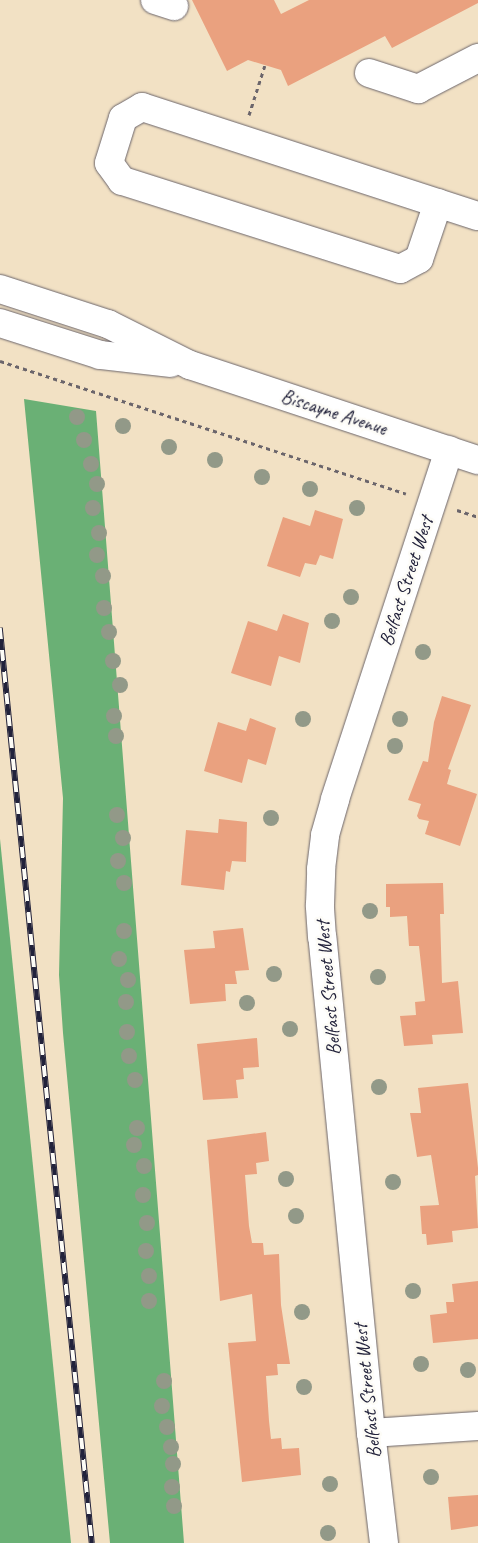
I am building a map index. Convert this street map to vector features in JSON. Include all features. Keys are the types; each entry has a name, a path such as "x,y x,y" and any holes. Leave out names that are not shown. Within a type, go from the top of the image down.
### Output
{"street":[{"path":"369,73 418,89 478,58"},
{"path":"438,203 419,259 400,269 122,181 109,163 123,118 142,107 241,140 438,203 478,216"},
{"name":"Biscayne Avenue","path":"0,289 108,324 190,365 478,460"},
{"name":"Biscayne Avenue","path":"0,322 100,355 190,365"},
{"name":"Belfast Street West","path":"384,1543 371,1433 322,936 320,905 321,869 325,835 335,799 449,450"},
{"path":"371,1433 478,1426"}],"path":[{"path":"241,140 265,65"},
{"path":"0,361 478,517"}],"green space":[{"path":"24,399 96,411 184,1543 110,1543 59,975 63,798"},
{"path":"0,839 71,1543 0,1543"}],"building":[{"path":"192,0 274,0 281,14 309,0 478,0 478,3 392,48 385,36 288,86 281,70 248,60 227,71"},
{"path":"315,510 343,519 333,559 320,555 316,565 305,563 300,577 267,566 283,517 310,526"},
{"path":"283,614 309,623 300,663 279,656 271,686 231,673 248,621 277,631"},
{"path":"442,696 471,705 448,769 451,770 447,784 477,794 460,846 425,834 429,821 419,819 417,816 421,804 408,800 423,761 428,762 434,722"},
{"path":"250,718 276,728 266,765 248,759 242,783 204,771 218,722 246,731"},
{"path":"219,819 247,822 246,862 232,861 230,872 226,871 224,890 181,885 186,830 218,833"},
{"path":"443,883 444,914 440,914 442,983 458,981 463,1033 432,1035 433,1044 404,1046 400,1016 416,1015 415,1002 425,1001 419,946 409,946 407,916 390,917 390,907 386,907 386,884"},
{"path":"243,928 249,970 235,971 237,984 225,984 226,1001 190,1004 184,950 215,948 213,931"},
{"path":"257,1038 259,1067 243,1068 244,1079 236,1080 238,1098 203,1100 197,1044"},
{"path":"468,1083 478,1168 478,1175 475,1176 478,1228 452,1231 453,1242 427,1245 426,1234 422,1234 420,1206 439,1205 431,1155 417,1157 410,1113 421,1113 418,1088"},
{"path":"266,1132 269,1161 256,1163 257,1174 245,1175 249,1226 252,1243 263,1243 264,1255 279,1254 281,1305 290,1364 277,1364 278,1375 266,1376 269,1421 271,1439 281,1438 282,1449 299,1448 301,1475 242,1482 228,1343 256,1341 252,1294 220,1301 207,1140"},
{"path":"478,1281 478,1339 433,1343 430,1315 447,1313 446,1302 454,1302 452,1284"},
{"path":"478,1495 478,1526 451,1530 448,1497"}],"railway":[{"path":"0,628 92,1543"}]}
